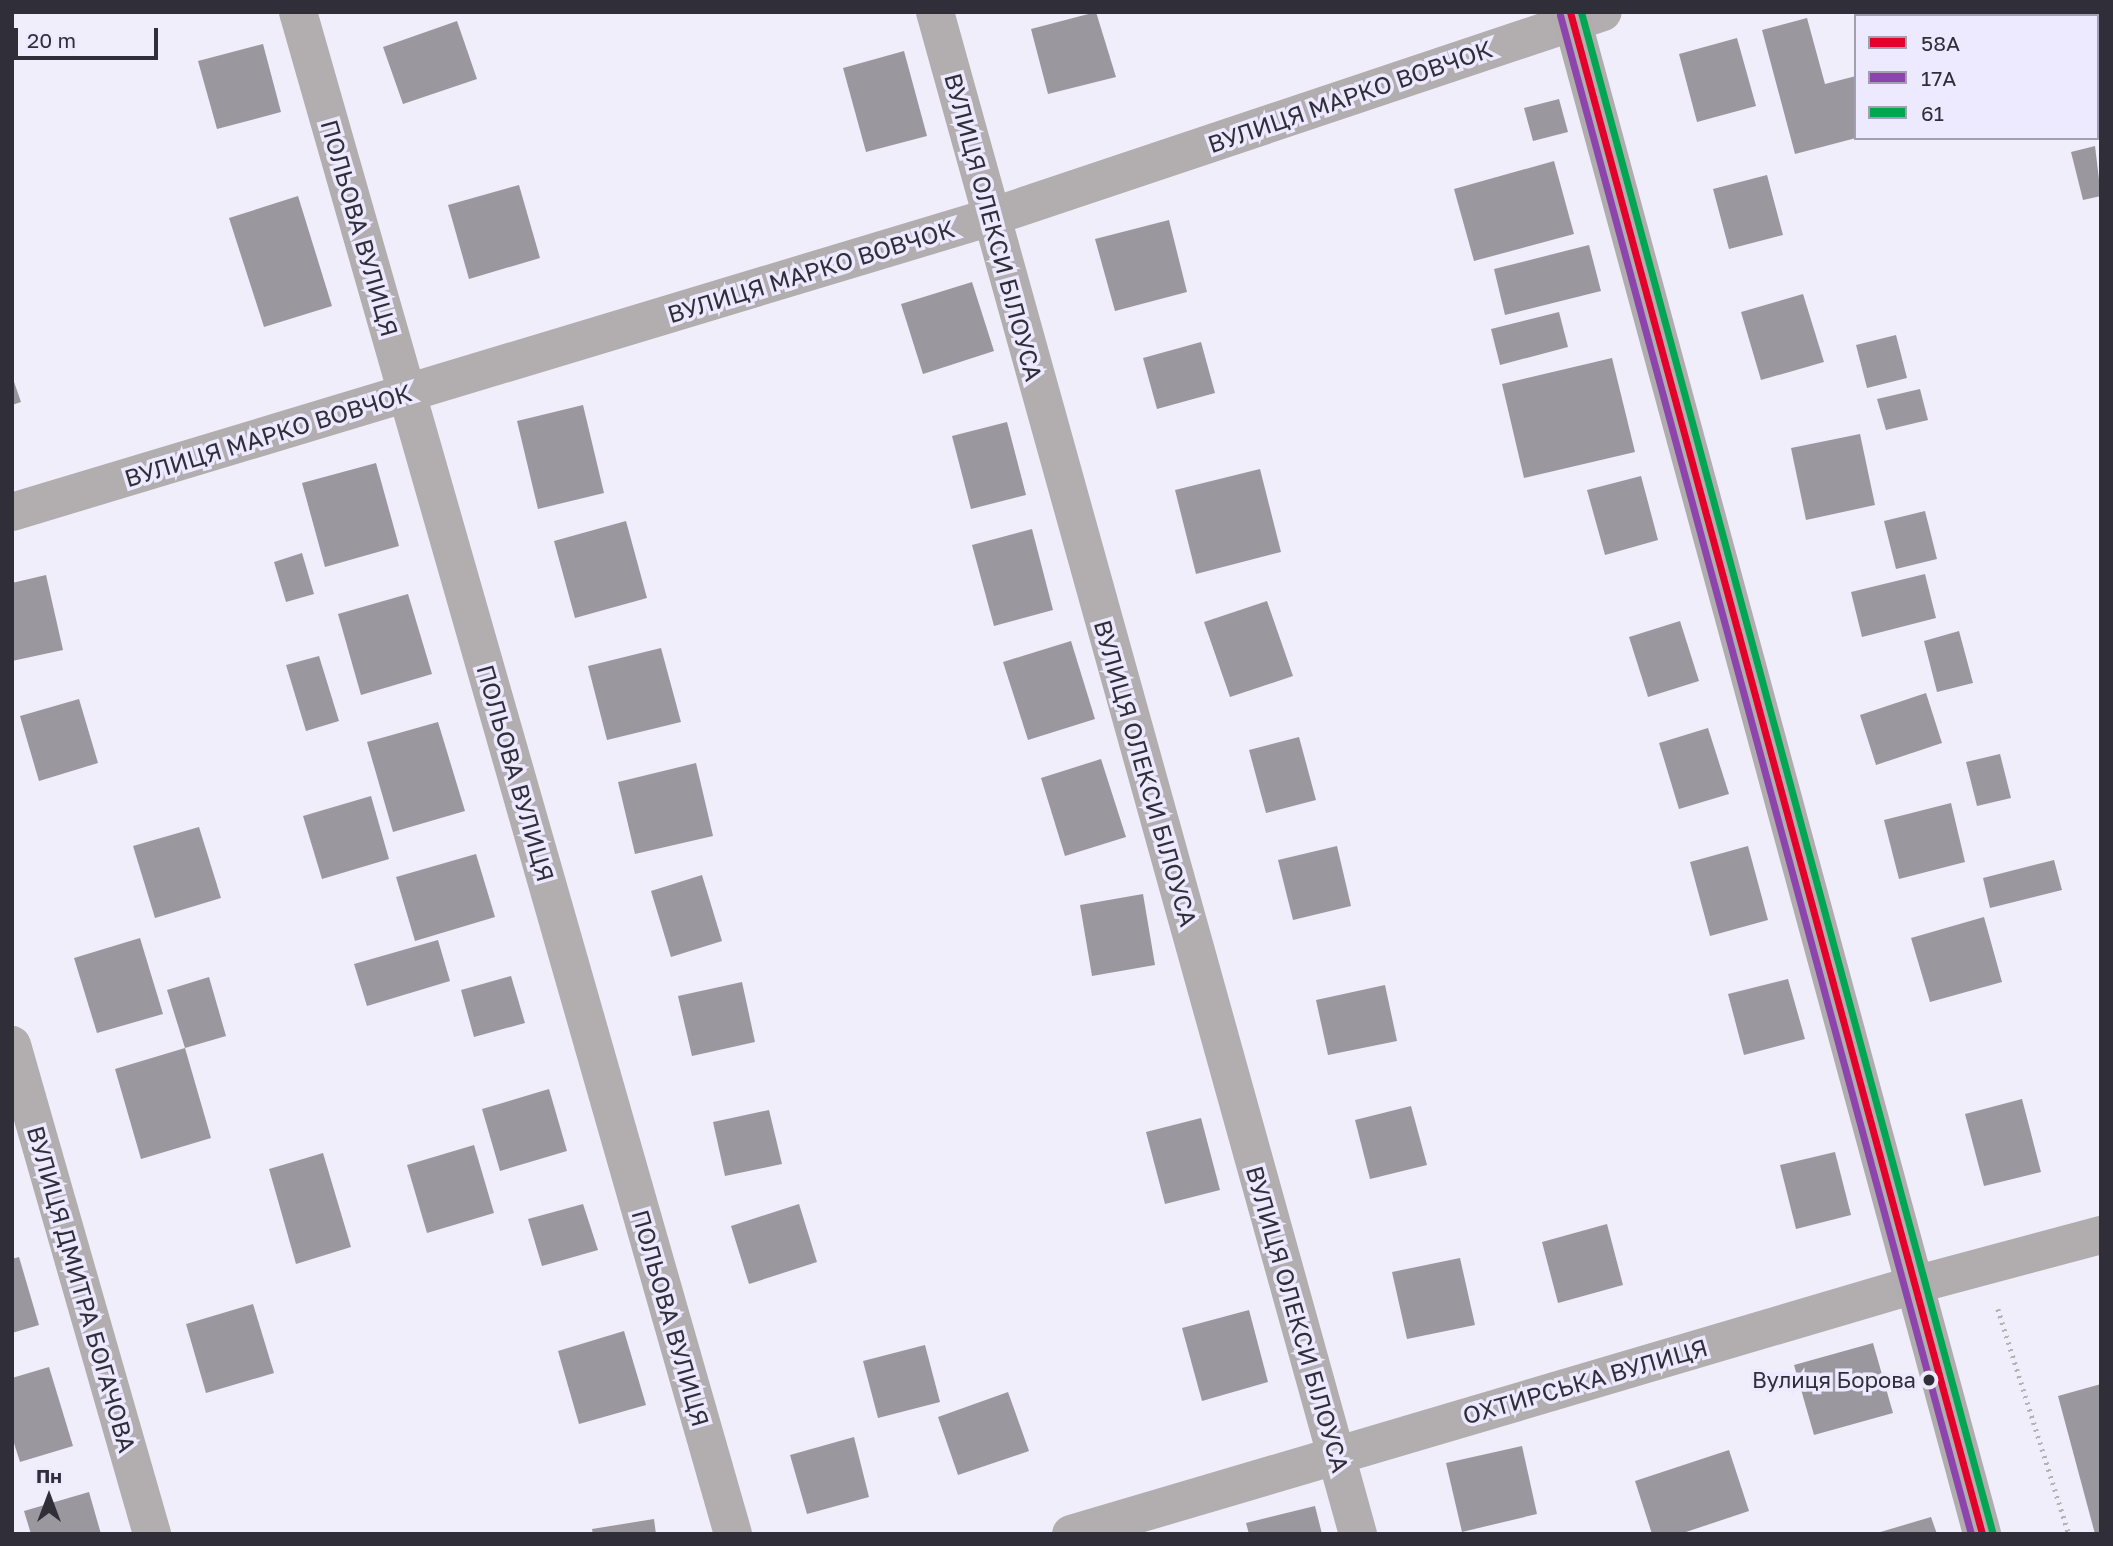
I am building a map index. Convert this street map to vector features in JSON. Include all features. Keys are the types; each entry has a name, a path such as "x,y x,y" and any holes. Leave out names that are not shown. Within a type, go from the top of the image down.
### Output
{"street":[{"name":"ПОЛЬОВА ВУЛИЦЯ","path":"298,12 733,1534"},
{"name":"ВУЛИЦЯ ОЛЕКСИ БІЛОУСА","path":"935,12 1358,1534"},
{"name":"ВУЛИЦЯ МАРКО ВОВЧОК","path":"12,512 991,217 1582,15"},
{"path":"1582,15 1914,1285 1982,1534"},
{"name":"ВУЛИЦЯ ДМИТРА БОГАЧОВА","path":"12,1045 152,1534"},
{"name":"ОХТИРСЬКА ВУЛИЦЯ","path":"1071,1534 1914,1285 2101,1236"}],"path":[{"path":"2009,1306 1996,1309 2069,1534"}],"building":[{"path":"1096,12 1116,77 1048,94 1031,29"},
{"path":"1908,12 1946,14 1908,14"},
{"path":"2004,12 2041,12 2029,14"},
{"path":"2066,12 2101,12 2101,36 2099,14"},
{"path":"1807,18 1825,84 1854,77 1854,139 1795,154 1762,30"},
{"path":"457,21 477,79 403,104 383,47"},
{"path":"1737,38 1756,106 1697,122 1679,54"},
{"path":"263,44 281,112 217,129 198,61"},
{"path":"904,51 927,136 866,152 843,68"},
{"path":"1559,99 1568,132 1533,141 1524,108"},
{"path":"2095,146 2101,196 2083,200 2071,152"},
{"path":"1554,161 1574,234 1474,261 1454,189"},
{"path":"1767,175 1783,235 1729,249 1713,189"},
{"path":"519,185 540,258 469,279 448,205"},
{"path":"298,196 332,306 264,327 229,218"},
{"path":"1169,220 1187,292 1115,311 1095,239"},
{"path":"1589,245 1601,291 1505,315 1494,269"},
{"path":"972,282 994,351 923,374 901,304"},
{"path":"1803,294 1824,362 1761,380 1741,312"},
{"path":"1559,312 1568,347 1500,365 1491,329"},
{"path":"1896,335 1907,378 1867,388 1856,345"},
{"path":"1201,342 1215,393 1157,409 1143,358"},
{"path":"1612,358 1635,452 1524,478 1502,384"},
{"path":"12,376 21,402 12,405"},
{"path":"1920,389 1928,420 1886,430 1877,399"},
{"path":"583,405 604,493 538,509 517,421"},
{"path":"1007,422 1026,495 971,509 952,436"},
{"path":"1860,434 1875,505 1806,520 1791,448"},
{"path":"376,463 399,546 325,567 302,483"},
{"path":"1260,469 1281,552 1196,574 1175,490"},
{"path":"1641,476 1658,540 1605,555 1587,490"},
{"path":"1925,511 1937,559 1896,569 1884,521"},
{"path":"626,521 647,598 575,618 554,541"},
{"path":"1032,529 1053,610 994,626 972,545"},
{"path":"302,553 314,594 286,602 274,562"},
{"path":"1925,574 1936,618 1862,637 1851,592"},
{"path":"46,575 63,650 12,661 12,583"},
{"path":"408,594 432,674 361,695 338,614"},
{"path":"1267,601 1293,676 1230,697 1204,622"},
{"path":"1680,621 1699,681 1648,697 1629,637"},
{"path":"1959,631 1973,683 1937,692 1924,641"},
{"path":"1071,641 1095,719 1028,740 1003,662"},
{"path":"661,648 681,722 607,740 588,666"},
{"path":"319,656 339,721 306,731 286,665"},
{"path":"1926,693 1942,743 1876,765 1860,715"},
{"path":"79,699 98,763 39,781 20,716"},
{"path":"438,722 465,811 393,832 367,742"},
{"path":"1708,728 1729,794 1679,809 1659,743"},
{"path":"1299,737 1316,800 1266,813 1249,750"},
{"path":"2000,754 2011,798 1977,806 1966,762"},
{"path":"1101,759 1126,837 1065,856 1041,778"},
{"path":"696,763 713,836 635,854 618,782"},
{"path":"371,796 389,859 322,879 303,816"},
{"path":"1951,803 1965,862 1899,879 1884,820"},
{"path":"199,827 221,898 155,918 133,846"},
{"path":"1337,846 1351,906 1293,920 1278,860"},
{"path":"1748,846 1768,920 1710,936 1690,862"},
{"path":"476,854 495,917 415,941 396,877"},
{"path":"2054,860 2062,890 1990,908 1983,878"},
{"path":"702,875 722,941 671,957 651,891"},
{"path":"1143,894 1155,965 1092,976 1080,905"},
{"path":"1984,917 2002,982 1930,1002 1911,938"},
{"path":"140,938 163,1014 97,1033 74,958"},
{"path":"438,940 450,981 367,1006 354,964"},
{"path":"511,976 525,1023 474,1037 461,990"},
{"path":"209,977 226,1036 185,1048 167,990"},
{"path":"1788,979 1805,1039 1744,1055 1728,994"},
{"path":"742,982 755,1042 692,1056 678,996"},
{"path":"1385,985 1397,1041 1328,1055 1316,1000"},
{"path":"185,1048 211,1138 141,1159 115,1069"},
{"path":"549,1089 567,1151 500,1171 482,1109"},
{"path":"2022,1099 2041,1172 1984,1186 1965,1114"},
{"path":"1411,1106 1427,1165 1370,1179 1355,1120"},
{"path":"769,1110 782,1164 725,1176 713,1122"},
{"path":"1201,1118 1220,1190 1165,1204 1146,1132"},
{"path":"474,1145 494,1213 427,1233 407,1165"},
{"path":"1835,1152 1851,1215 1796,1229 1780,1165"},
{"path":"323,1153 351,1247 296,1264 269,1169"},
{"path":"583,1204 598,1250 542,1266 528,1219"},
{"path":"799,1204 817,1262 749,1284 731,1226"},
{"path":"1607,1224 1623,1285 1558,1303 1542,1242"},
{"path":"19,1257 39,1325 12,1333 12,1259"},
{"path":"1460,1258 1475,1325 1407,1339 1392,1272"},
{"path":"253,1304 274,1373 206,1393 186,1324"},
{"path":"1249,1310 1268,1382 1202,1401 1182,1328"},
{"path":"624,1331 646,1405 579,1424 558,1351"},
{"path":"1873,1343 1893,1413 1814,1435 1794,1365"},
{"path":"925,1345 940,1402 878,1418 863,1361"},
{"path":"49,1367 73,1446 20,1462 12,1437 12,1378"},
{"path":"2101,1384 2101,1534 2095,1534 2058,1396"},
{"path":"1008,1392 1029,1451 958,1475 938,1417"},
{"path":"854,1437 869,1497 807,1514 790,1455"},
{"path":"1522,1446 1537,1514 1462,1532 1446,1463"},
{"path":"1729,1450 1749,1511 1680,1534 1652,1534 1635,1481"},
{"path":"89,1492 101,1534 31,1534 24,1511"},
{"path":"1315,1506 1322,1534 1249,1534 1246,1523"},
{"path":"1931,1517 1937,1534 1877,1534 1877,1533"},
{"path":"654,1519 656,1534 593,1534 592,1529"}],"transit line":[{"name":"58А","path":"1570,12 1982,1534"},
{"name":"61","path":"1581,12 1992,1531"},
{"name":"17А","path":"1560,15 1971,1534"}],"place":[{"name":"Вулиця Борова","path":"1929,1380"}]}
